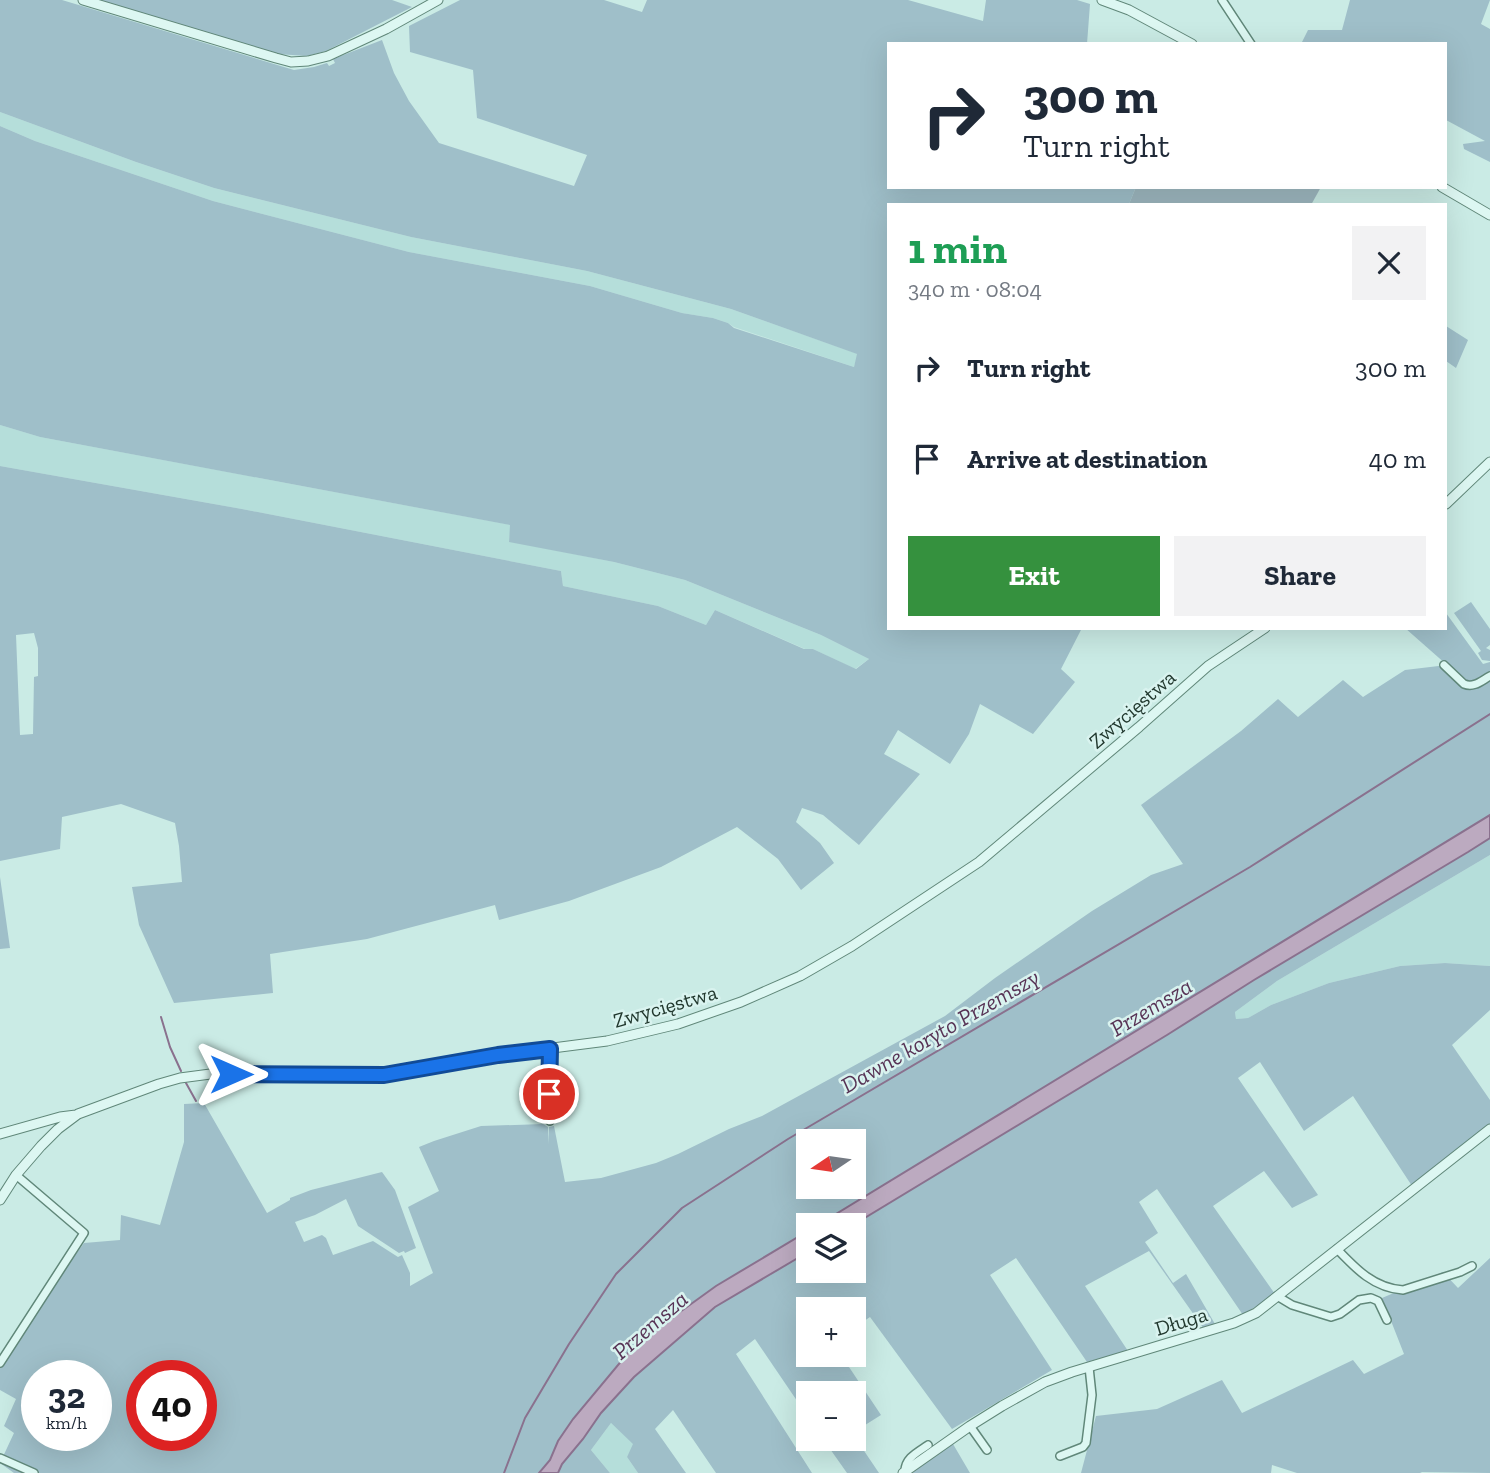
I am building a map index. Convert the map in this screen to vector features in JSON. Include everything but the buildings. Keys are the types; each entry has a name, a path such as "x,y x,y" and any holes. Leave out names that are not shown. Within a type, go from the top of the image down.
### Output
{"street":[{"path":"83,0 291,62 328,56 386,29 438,0"},
{"path":"1102,0 1140,15 1188,42"},
{"path":"1222,0 1250,42"},
{"path":"1445,189 1490,215"},
{"path":"1447,504 1490,462"},
{"name":"Zwycięstwa","path":"0,1200 16,1175 41,1146 78,1114 159,1084 201,1074 218,1073 384,1075 498,1055 607,1041 667,1028 751,998 800,976 979,862 1208,666 1262,630"},
{"path":"1444,665 1468,685 1474,685 1490,676"},
{"path":"550,1049 550,1121"},
{"path":"0,1134 78,1114"},
{"name":"Długa","path":"904,1472 970,1426 1045,1382 1234,1324 1256,1313 1490,1129"},
{"path":"0,1363 84,1233 16,1175"},
{"path":"1338,1249 1362,1275 1403,1290 1472,1266"},
{"path":"1277,1296 1292,1305 1331,1317 1340,1314 1359,1300 1371,1298 1378,1301 1387,1320"},
{"path":"1060,1456 1083,1447 1086,1443 1092,1395 1089,1367"},
{"path":"970,1426 987,1450"},
{"name":"Długa","path":"904,1472 909,1460 928,1445"},
{"path":"0,1458 34,1473"}],"shaded area":[{"path":"0,0 62,0 294,70 327,63 329,66 335,63 333,59 382,40 394,73 409,101 439,143 574,186 587,155 477,118 473,70 410,52 409,26 460,0 604,0 642,12 647,0 908,0 983,21 986,0 1077,0 1090,4 1087,42 887,42 887,189 1135,189 1129,203 887,203 887,630 1081,630 1061,669 1075,682 1033,734 980,704 969,734 950,764 898,730 884,754 920,774 859,845 823,815 802,808 796,822 820,843 834,863 801,890 778,859 737,827 661,867 569,901 499,920 495,905 367,939 270,954 273,993 174,1003 139,925 132,887 182,882 175,823 121,804 62,817 60,849 0,861 0,466 242,509 561,571 563,586 658,606 706,625 715,610 856,669 869,659 821,635 685,580 614,562 509,542 510,525 40,437 0,425 0,126 35,141 213,201 409,252 590,286 682,313 713,318 734,328 854,367 857,354 731,309 587,271 411,237 214,188 0,112","holes":["34,633 38,648 38,676 34,677 33,734 20,735 16,635"]},
{"path":"100,0 392,0 412,7 326,51 307,56 277,54"},
{"path":"1350,0 1490,0 1481,24 1490,29 1490,162 1464,149 1463,144 1485,141 1447,121 1447,42 1302,42 1308,30 1342,30"},
{"path":"0,112 214,188 411,237 587,271 731,309 858,354 854,367 713,318 682,313 590,286 409,252 213,201 35,141 0,126"},
{"path":"1135,189 1320,189 1312,203 1129,203"},
{"path":"1447,327 1468,340 1456,368 1447,362"},
{"path":"0,425 40,437 511,525 509,541 614,562 685,580 821,635 869,659 855,669 813,649 805,649 715,610 706,625 658,606 563,586 561,571 242,509 0,466"},
{"path":"1471,602 1490,629 1490,645 1486,648 1490,650 1490,661 1482,660 1478,653 1481,651 1454,613"},
{"path":"1447,614 1483,664 1490,662 1490,815 866,1196 866,1129 796,1129 796,1199 861,1199 838,1213 796,1213 796,1238 716,1286 655,1330 628,1353 573,1419 558,1441 550,1460 539,1473 14,1473 0,1463 14,1433 4,1426 16,1399 0,1390 0,1357 84,1243 120,1240 121,1215 160,1225 184,1142 184,1104 204,1103 267,1213 290,1198 311,1190 382,1172 395,1190 416,1248 399,1253 358,1226 346,1199 295,1222 304,1242 322,1235 333,1255 373,1241 398,1257 402,1255 410,1273 410,1286 433,1273 408,1207 439,1191 419,1147 481,1126 543,1124 548,1127 549,1144 549,1127 554,1126 565,1182 601,1178 656,1163 762,1116 945,1016 1092,911 1151,875 1183,864 1141,805 1241,731 1278,699 1298,717 1343,680 1363,697 1405,670 1447,665 1407,630 1447,630"},
{"path":"1490,815 1490,838 1468,852 866,1217 866,1213 838,1213 861,1199 866,1199 866,1196"},
{"path":"1490,838 1490,855 1277,981 1235,1012 1236,1019 1248,1018 1271,1005 1329,983 1400,966 1445,963 1490,966 1490,1010 1452,1045 1490,1100 1490,1124 1412,1186 1353,1096 1304,1131 1260,1062 1238,1078 1318,1195 1292,1208 1264,1171 1213,1206 1275,1294 1243,1315 1157,1189 1139,1202 1158,1233 1145,1242 1173,1283 1186,1274 1215,1324 1204,1329 1149,1251 1085,1286 1128,1351 1087,1362 1016,1258 990,1275 1052,1370 952,1429 870,1317 866,1320 866,1297 796,1297 796,1367 849,1367 858,1381 796,1381 796,1399 755,1339 736,1354 812,1473 716,1473 673,1410 655,1429 686,1473 638,1473 627,1457 633,1444 611,1423 591,1450 610,1473 558,1473 601,1413 634,1377 715,1307 796,1259 796,1283 866,1283 866,1217"},
{"path":"1490,855 1490,966 1445,963 1400,966 1329,983 1271,1005 1248,1018 1236,1019 1235,1012 1277,981"},
{"path":"0,877 10,948 0,949"},
{"path":"796,1238 796,1259 715,1307 634,1377 601,1413 558,1473 539,1473 550,1460 558,1441 573,1419 628,1353 716,1286"},
{"path":"1490,1258 1490,1473 1297,1473 1272,1465 1271,1473 1081,1473 1096,1416 1157,1409 1222,1380 1242,1413 1353,1360 1364,1374 1404,1354 1382,1298 1443,1272 1458,1288"},
{"path":"866,1392 881,1415 866,1424"},
{"path":"611,1423 634,1444 627,1457 638,1473 610,1473 591,1450"},
{"path":"953,1444 970,1473 910,1473"},
{"path":"831,1451 864,1451 879,1473 847,1473"}],"waterway":[{"name":"Dawne koryto Przemszy","path":"504,1473 525,1418 569,1344 616,1274 682,1208 788,1139 1250,867 1490,714"},
{"path":"161,1017 181,1071"},
{"path":"186,1083 196,1101"}],"route":[{"path":"231,1074 384,1075 498,1055 550,1049 549,1094"}],"water label":[{"name":"Przemsza","path":"1151,1007"},
{"name":"Przemsza","path":"650,1325"}]}
